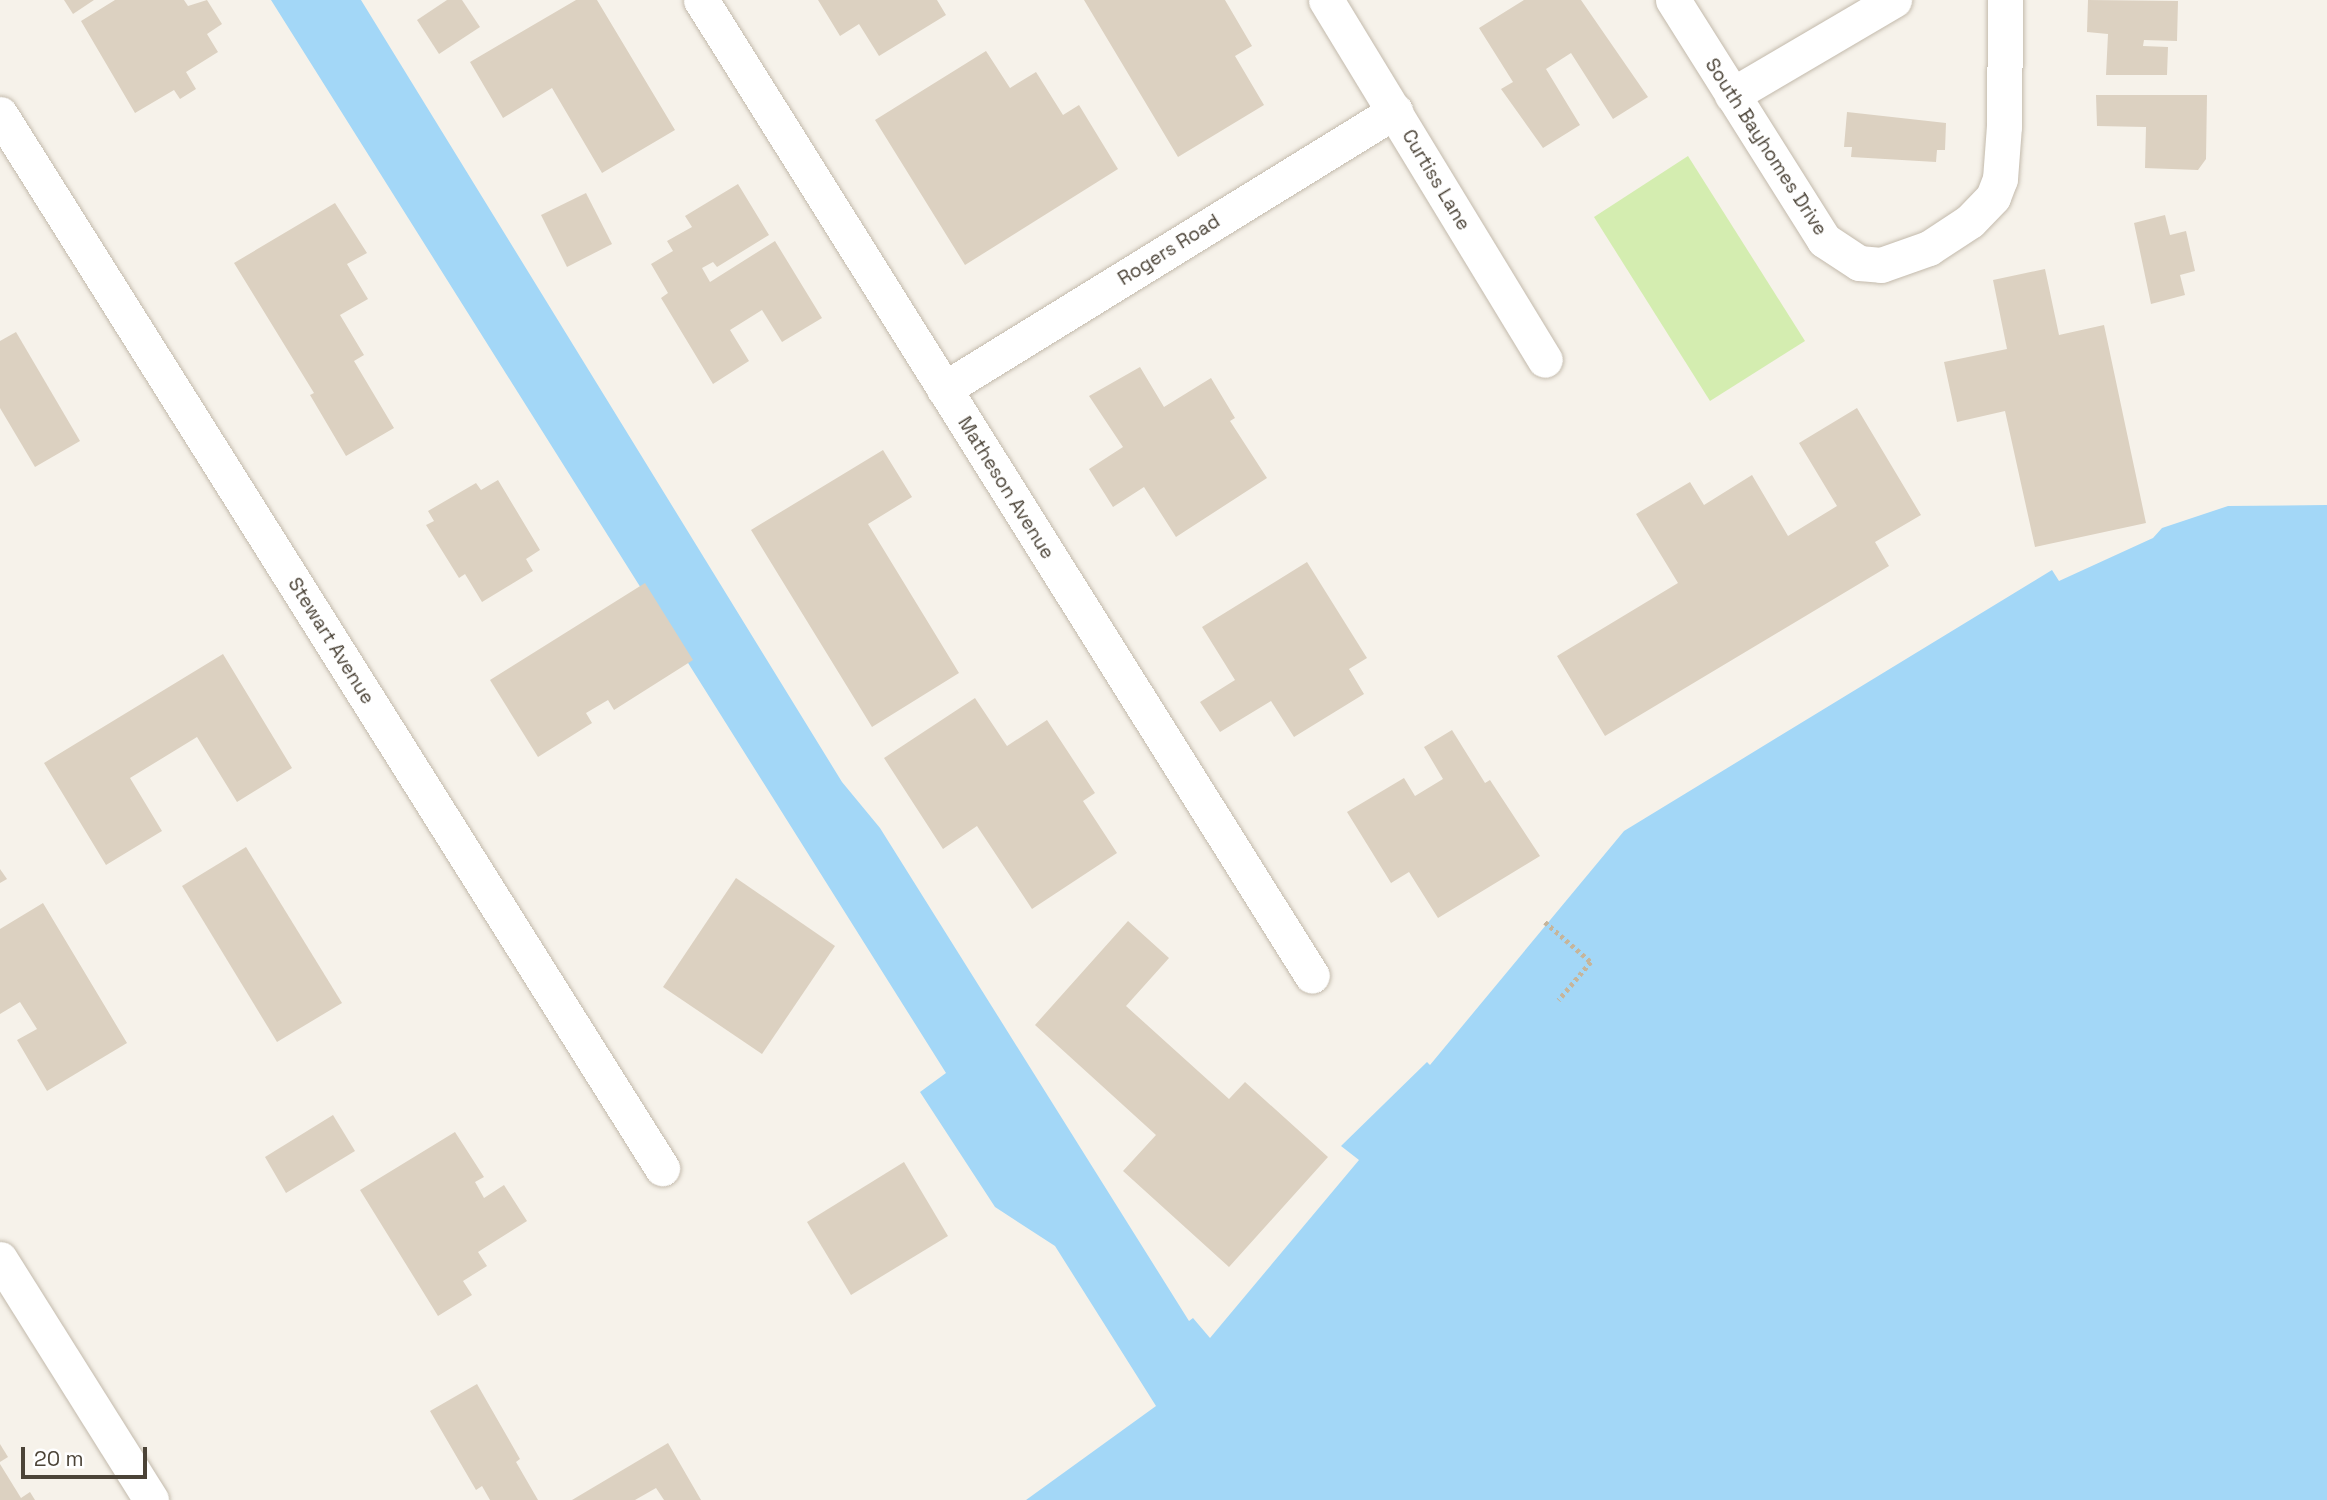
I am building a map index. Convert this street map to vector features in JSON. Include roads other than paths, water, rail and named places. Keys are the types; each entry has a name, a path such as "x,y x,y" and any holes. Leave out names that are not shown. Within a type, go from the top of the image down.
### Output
{"street":[{"name":"Matheson Avenue","path":"701,0 1312,976"},
{"name":"Curtiss Lane","path":"1326,0 1545,360"},
{"name":"South Bayhomes Drive","path":"1673,0 1824,240 1859,263 1881,265 1928,248 1970,221 1993,197 2000,179 2004,126 2005,0"},
{"path":"1731,95 1894,0"},
{"name":"Rogers Road","path":"944,389 1395,111"},
{"name":"Stewart Avenue","path":"0,114 662,1168"},
{"path":"0,1259 151,1500"}],"water":[{"path":"271,0 361,0 842,782 880,828 1189,1321 1193,1318 1210,1338 1359,1160 1341,1146 1427,1062 1430,1065 1624,831 2052,570 2059,581 2153,538 2162,528 2228,506 2327,505 2327,1500 1026,1500 1156,1406 1055,1246 995,1207 920,1092 946,1073"}]}
